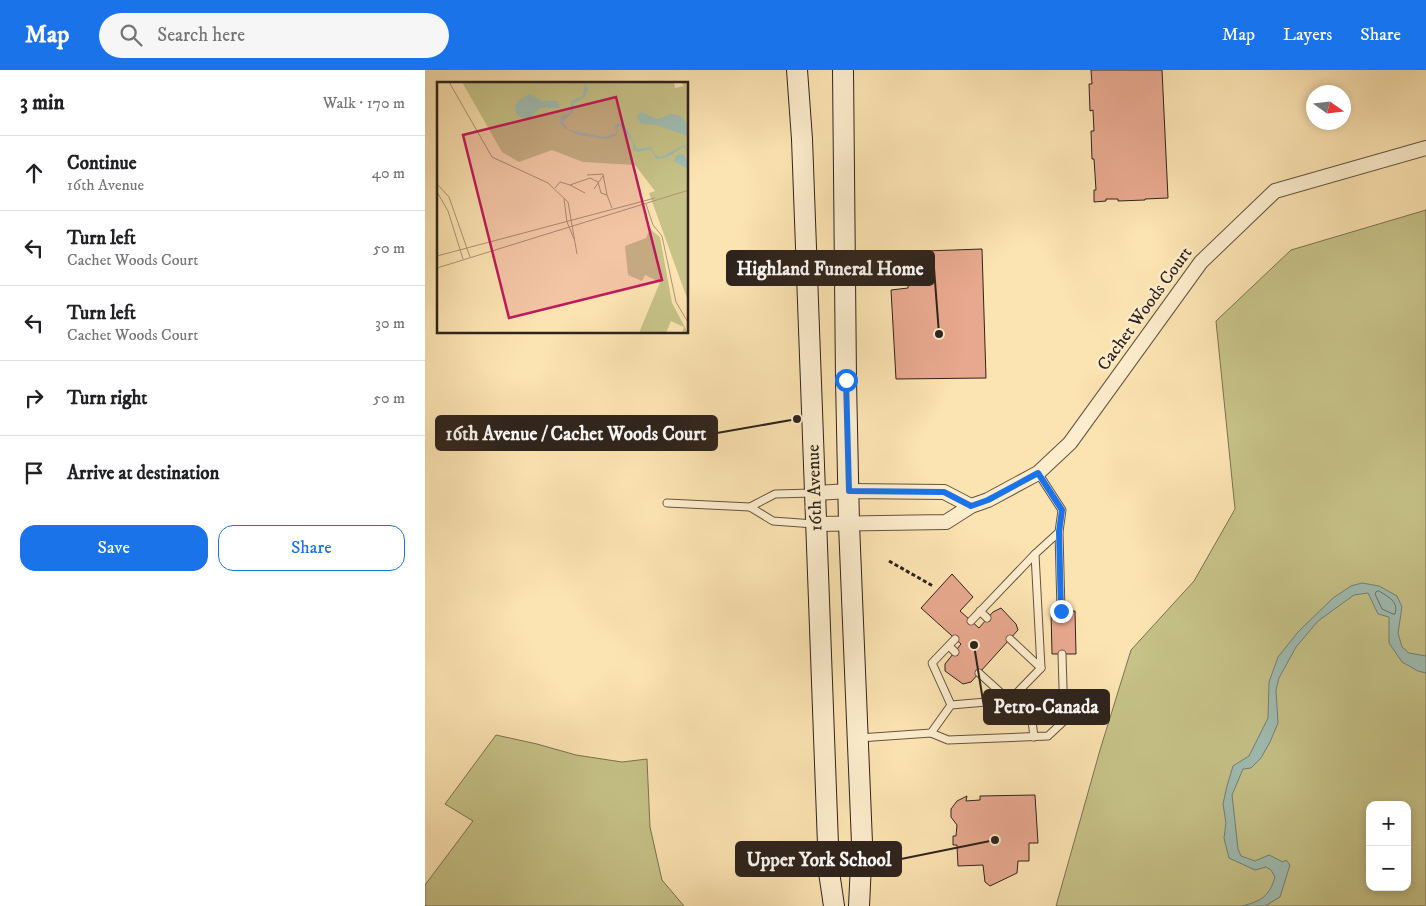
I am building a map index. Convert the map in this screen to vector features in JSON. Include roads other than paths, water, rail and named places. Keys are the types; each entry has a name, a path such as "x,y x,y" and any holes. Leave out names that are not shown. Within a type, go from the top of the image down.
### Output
{"main road":[{"name":"16th Avenue","path":"797,70 802,139 829,872 833,906"},
{"name":"16th Avenue","path":"843,70 845,360 849,524 862,843 859,906"}],"street":[{"name":"Cachet Woods Court","path":"817,524 946,522 971,506 988,500 1038,473 1070,443 1201,262 1275,190 1426,148"},
{"path":"816,492 944,492 971,506"}],"lane":[{"path":"1038,473 1062,510 1059,532 1061,611"},
{"path":"750,507 775,494 816,492"},
{"path":"667,503 750,507 773,521 817,524"},
{"path":"971,621 1035,554 1059,532"},
{"path":"931,733 951,705 1010,700 1041,668 1035,554"},
{"path":"980,611 987,618"},
{"path":"951,705 932,664 955,639"},
{"path":"1010,639 1041,668"},
{"path":"949,646 955,652"},
{"path":"858,738 931,733 948,740 1048,736 1064,721 1062,654"},
{"path":"979,673 1032,721 1034,737"}],"water":[{"path":"1362,583 1379,586 1397,596 1402,607 1398,633 1402,647 1409,653 1426,656 1426,673 1418,671 1402,662 1389,643 1389,617 1378,614 1368,593 1354,595 1318,621 1296,647 1279,678 1276,690 1278,723 1270,742 1261,758 1251,768 1243,769 1232,795 1238,849 1241,856 1255,861 1269,855 1283,862 1286,860 1290,865 1280,897 1265,906 1242,906 1259,900 1267,894 1275,877 1271,870 1266,867 1255,870 1229,858 1224,838 1226,823 1223,804 1233,766 1249,756 1268,718 1269,682 1278,657 1298,632 1333,598 1351,586"}],"place":[{"name":"Highland Funeral Home","path":"939,334"},
{"name":"16th Avenue / Cachet Woods Court","path":"797,419"},
{"name":"Petro-Canada","path":"974,645"},
{"name":"Upper York School","path":"995,840"}]}
